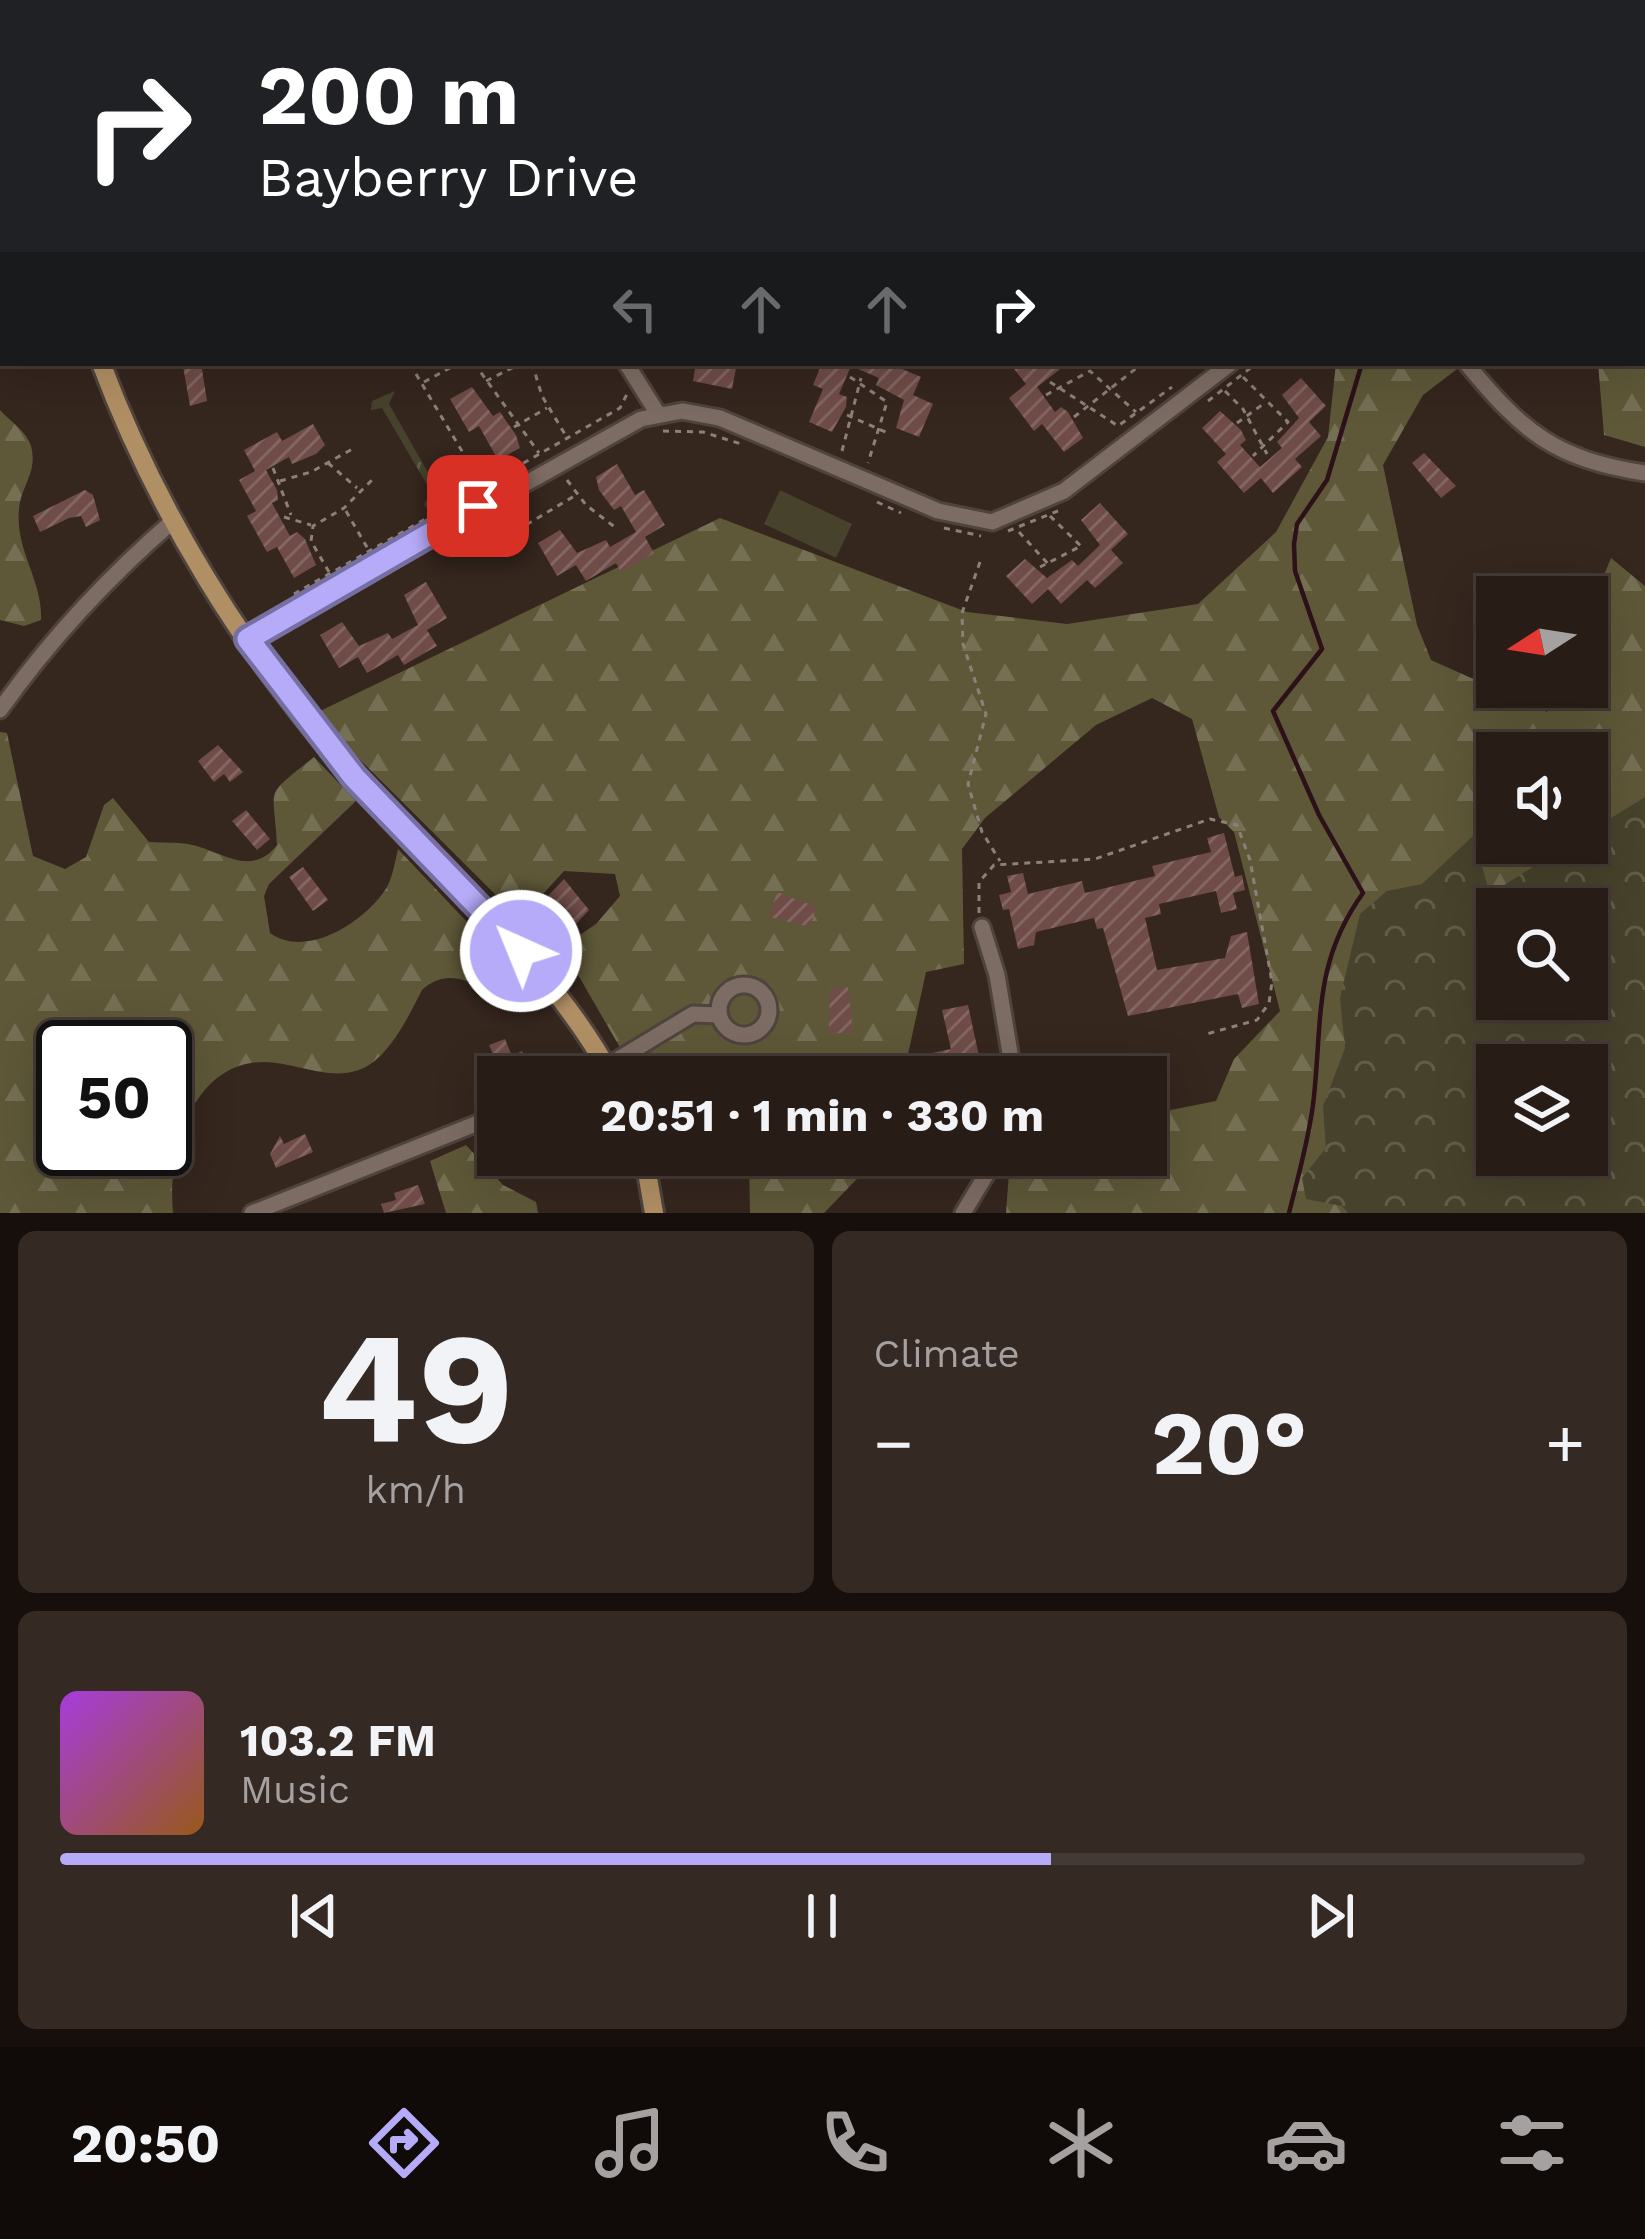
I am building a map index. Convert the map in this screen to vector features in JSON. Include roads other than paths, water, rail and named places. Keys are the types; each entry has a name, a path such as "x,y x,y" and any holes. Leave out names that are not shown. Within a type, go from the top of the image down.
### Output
{"main road":[{"path":"102,366 174,520 248,639 354,777 521,951 598,1056"},
{"path":"648,1176 654,1213"}],"street":[{"path":"628,366 658,414"},
{"path":"1469,366 1522,427 1548,447 1572,458 1645,472"},
{"path":"248,639 608,433 658,414 688,411 727,420 938,511 992,521 1064,490 1236,369"},
{"path":"0,710 53,638 116,571 174,520"},
{"path":"982,927 998,975 1011,1056"},
{"path":"634,1056 694,1014 719,1015"},
{"path":"252,1213 477,1123"},
{"path":"963,1213 985,1176"}],"waterway":[{"path":"1289,1213 1311,1119 1327,969 1363,893 1319,815 1273,711 1322,649 1295,571 1294,544 1297,524 1327,480 1361,366"}]}
